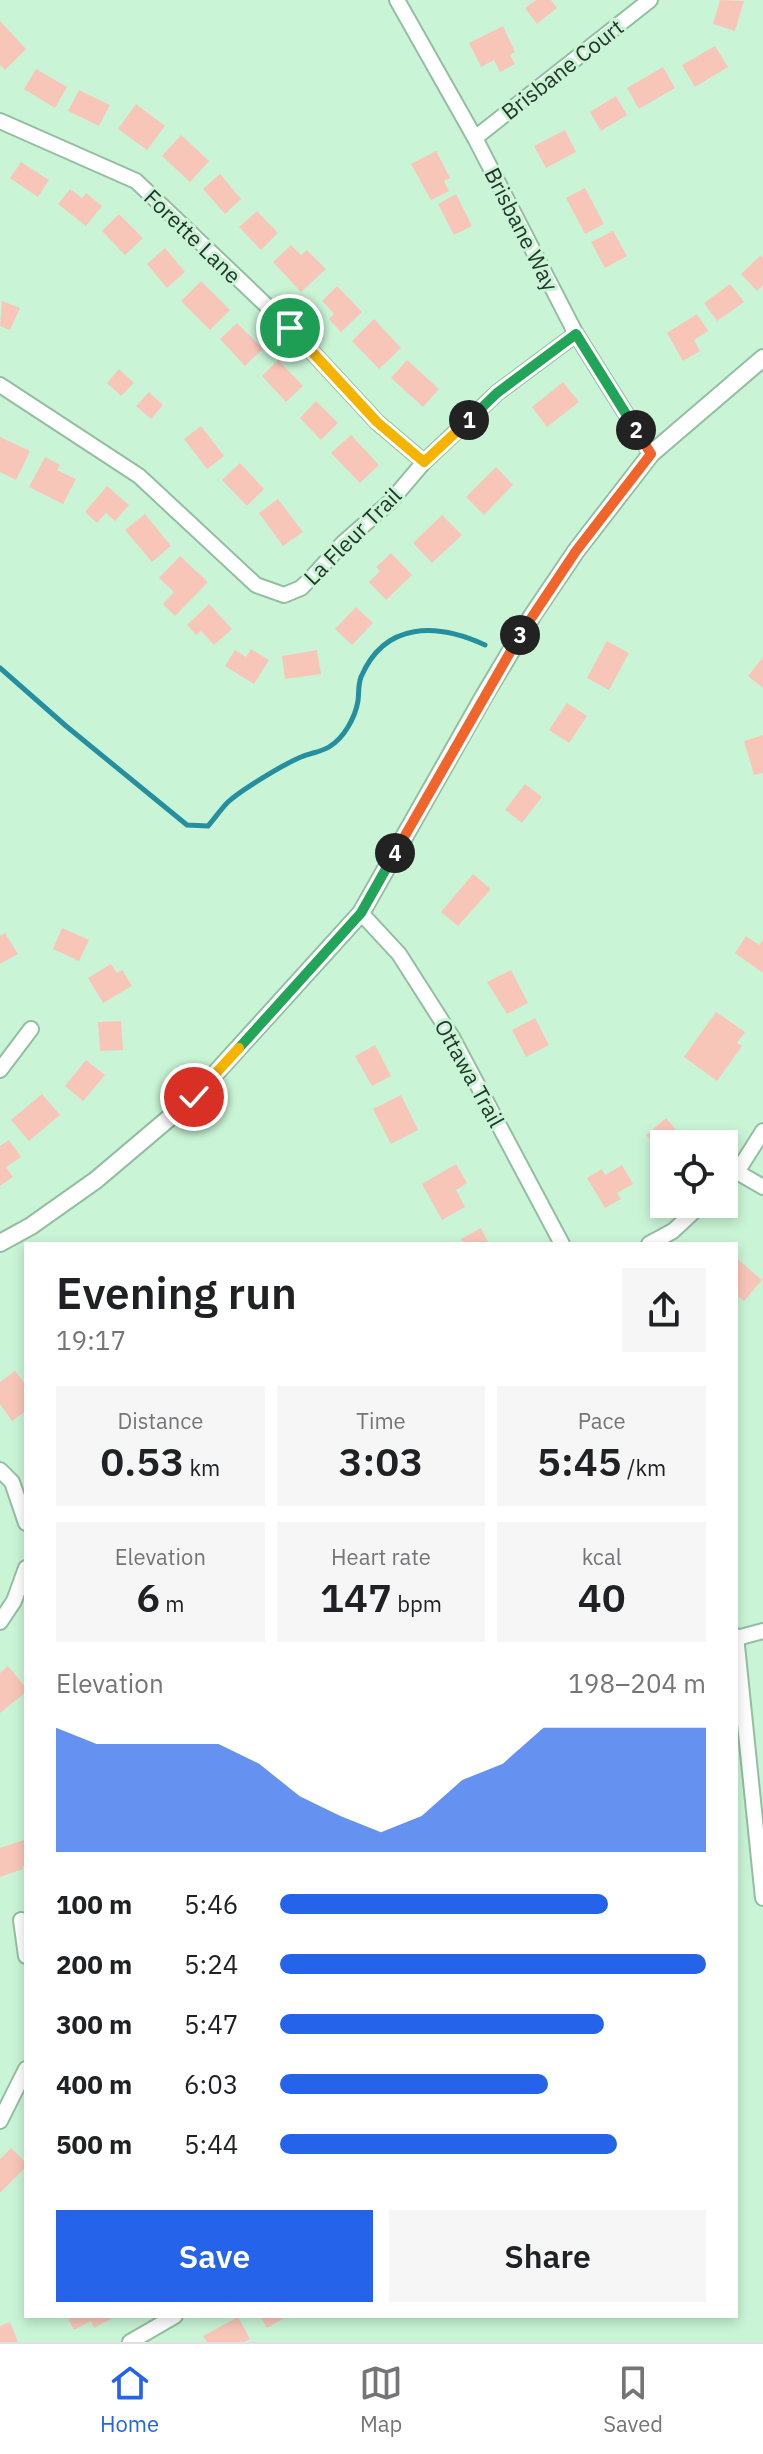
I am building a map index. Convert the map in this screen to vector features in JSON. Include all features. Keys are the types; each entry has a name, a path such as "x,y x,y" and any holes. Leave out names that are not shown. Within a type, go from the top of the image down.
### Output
{"street":[{"name":"Brisbane Way","path":"397,0 475,138 576,334 651,454"},
{"name":"Brisbane Court","path":"475,138 650,0"},
{"name":"Forette Lane","path":"0,121 136,181 290,328 377,422 424,462"},
{"name":"La Fleur Trail","path":"0,385 139,476 256,585 284,595 301,588 343,543 390,502 424,462 497,393 576,334"},
{"path":"0,1243 31,1226 96,1180 194,1097 361,913 532,616 576,551 651,454 763,358"},
{"name":"Ottawa Trail","path":"361,913 399,954 452,1037 561,1242"},
{"path":"0,1070 31,1029"},
{"path":"738,1170 763,1131"},
{"path":"738,1173 763,1187"},
{"path":"653,1242 673,1231 687,1218"},
{"path":"0,1470 12,1482 24,1517"},
{"path":"0,1622 14,1601 24,1574"},
{"path":"738,1637 763,1631"},
{"path":"738,1656 763,1898"},
{"path":"21,1920 24,1942"},
{"path":"0,2121 24,2073"},
{"path":"130,2342 172,2318"}],"building":[{"path":"536,0 551,0 557,8 537,24 525,8"},
{"path":"720,0 744,1 735,31 713,24"},
{"path":"0,21 26,49 5,70 0,65"},
{"path":"503,26 515,52 510,55 515,64 500,72 494,60 481,67 469,43"},
{"path":"715,46 728,67 695,87 682,65"},
{"path":"663,67 675,88 639,109 627,88"},
{"path":"36,69 67,87 55,108 24,89"},
{"path":"79,90 110,105 99,126 68,111"},
{"path":"616,96 627,115 601,131 590,112"},
{"path":"136,104 165,126 147,150 118,129"},
{"path":"565,130 576,152 546,168 534,146"},
{"path":"181,135 209,161 190,182 162,156"},
{"path":"436,151 450,178 444,181 449,191 431,200 411,164"},
{"path":"21,162 49,180 38,197 10,178"},
{"path":"220,174 241,199 225,214 203,189"},
{"path":"585,188 604,224 585,234 566,198"},
{"path":"70,189 82,198 86,193 102,206 86,226 58,204"},
{"path":"456,194 472,226 454,235 438,204"},
{"path":"257,211 278,233 261,250 239,227"},
{"path":"119,214 143,238 125,255 102,231"},
{"path":"613,231 627,256 605,268 591,242"},
{"path":"291,245 301,255 307,250 326,269 301,292 273,262"},
{"path":"165,248 185,272 167,288 147,264"},
{"path":"761,255 763,285 757,291 741,274"},
{"path":"201,281 230,310 210,330 181,301"},
{"path":"730,284 744,302 717,321 704,303"},
{"path":"337,286 362,312 341,332 329,319 334,314 322,301"},
{"path":"2,301 20,308 10,330 0,326"},
{"path":"697,314 708,331 694,340 700,351 683,361 667,333"},
{"path":"374,319 401,348 379,369 352,341"},
{"path":"237,323 263,349 245,366 220,339"},
{"path":"278,360 303,386 286,402 262,376"},
{"path":"407,360 439,389 423,407 391,378"},
{"path":"119,369 134,383 121,396 107,383"},
{"path":"563,382 579,402 547,427 532,407"},
{"path":"149,392 163,405 151,419 136,406"},
{"path":"316,401 338,423 321,440 300,418"},
{"path":"201,426 224,456 207,469 184,439"},
{"path":"351,435 379,465 360,483 331,453"},
{"path":"0,437 30,451 16,480 0,472"},
{"path":"45,457 60,465 57,470 76,479 63,504 29,487"},
{"path":"240,463 264,489 247,506 222,480"},
{"path":"496,467 513,485 484,515 466,497"},
{"path":"107,486 129,505 115,521 106,513 97,523 85,512"},
{"path":"278,499 303,532 283,546 259,513"},
{"path":"145,514 171,546 152,562 125,530"},
{"path":"442,515 462,535 432,563 413,543"},
{"path":"391,553 412,575 386,600 369,582 380,571 376,567"},
{"path":"180,556 208,582 175,616 163,604 174,592 159,578"},
{"path":"209,604 232,629 214,645 201,631 196,635 187,625"},
{"path":"356,607 373,623 352,645 335,629"},
{"path":"607,641 629,653 609,690 587,678"},
{"path":"251,649 269,660 254,684 225,666 235,650 246,657"},
{"path":"317,650 321,674 285,679 282,656"},
{"path":"763,657 763,688 748,676"},
{"path":"567,703 587,716 569,743 549,730"},
{"path":"763,735 763,773 754,775 744,741"},
{"path":"525,784 542,797 522,823 505,810"},
{"path":"473,874 491,889 458,926 441,912"},
{"path":"62,928 89,940 79,961 53,949"},
{"path":"5,933 18,954 0,964 0,936"},
{"path":"746,936 759,945 763,940 763,973 735,953"},
{"path":"111,964 117,973 122,970 132,986 103,1003 88,978"},
{"path":"511,970 528,1003 507,1014 487,982"},
{"path":"716,1012 745,1032 737,1043 742,1046 717,1081 684,1057"},
{"path":"535,1018 549,1045 526,1057 512,1030"},
{"path":"121,1021 123,1050 100,1051 98,1022"},
{"path":"375,1045 391,1076 372,1086 355,1056"},
{"path":"86,1060 105,1075 83,1101 65,1086"},
{"path":"42,1094 60,1115 29,1141 11,1120"},
{"path":"401,1095 418,1130 391,1144 373,1109"},
{"path":"666,1118 676,1130 652,1130"},
{"path":"9,1140 21,1157 6,1167 13,1177 0,1186 0,1146"},
{"path":"456,1164 467,1183 456,1190 465,1207 442,1220 422,1184"},
{"path":"622,1165 633,1184 617,1193 621,1199 605,1208 587,1178 602,1169 605,1175"},
{"path":"481,1228 488,1242 463,1242 461,1239"},
{"path":"738,1260 762,1280 744,1301 738,1296"},
{"path":"15,1371 24,1382 24,1412 12,1421 0,1404 0,1382"},
{"path":"8,1666 24,1686 24,1694 0,1713 0,1673"},
{"path":"24,1840 23,1869 0,1877 0,1848"},
{"path":"11,2148 24,2161 24,2169 0,2193 0,2159"},
{"path":"68,2318 111,2319 94,2328 91,2321 74,2330"},
{"path":"239,2318 250,2339 244,2342 207,2342 203,2336"},
{"path":"261,2318 284,2318 267,2328"},
{"path":"10,2322 18,2342 0,2342 0,2326"}],"waterway":[{"path":"0,668 187,825 208,826 228,802 252,784 294,760 326,749 339,738 354,714 361,677 384,645 398,636 431,631 449,633 485,645"}],"route":[{"path":"194,1097 361,913 532,616 576,551 651,454 576,334 497,393 424,462 377,422 290,328"}]}
